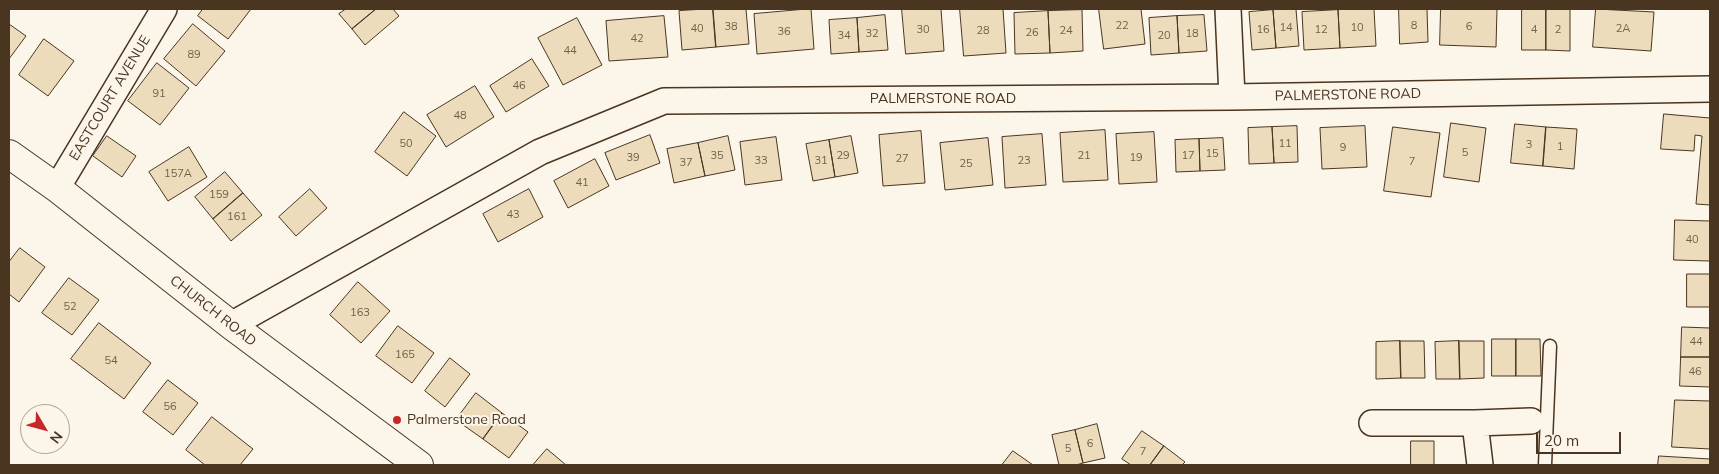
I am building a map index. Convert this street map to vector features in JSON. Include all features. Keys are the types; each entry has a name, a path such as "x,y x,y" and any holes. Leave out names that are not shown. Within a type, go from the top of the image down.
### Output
{"main road":[{"name":"CHURCH ROAD","path":"9,154 57,188 231,326 419,465"}],"street":[{"name":"EASTCOURT AVENUE","path":"57,188 164,9"},
{"path":"1228,9 1232,97"},
{"name":"PALMERSTONE ROAD","path":"231,326 540,152 664,101 1232,97 1710,89"},
{"path":"1372,423 1475,423 1531,420"},
{"path":"1475,423 1480,465"}],"lane":[{"path":"1545,465 1550,346"}],"building":[{"path":"203,9 251,9 228,39 198,16"},
{"path":"346,9 376,9 352,29 339,14"},
{"path":"376,9 393,9 399,16 365,45 352,29"},
{"path":"713,9 746,9 749,44 716,47"},
{"path":"713,9 716,47 682,50 679,11"},
{"path":"811,9 814,49 757,54 754,14"},
{"path":"902,9 941,9 944,51 906,54"},
{"path":"960,9 1003,9 1006,53 964,56"},
{"path":"1099,9 1141,9 1145,44 1104,49"},
{"path":"1296,9 1299,46 1276,48 1273,10"},
{"path":"1374,9 1376,46 1340,48 1338,10"},
{"path":"1399,9 1427,9 1428,42 1400,44"},
{"path":"1441,9 1497,9 1496,47 1440,45"},
{"path":"1522,9 1546,9 1546,50 1522,50"},
{"path":"1546,9 1570,9 1570,51 1546,50"},
{"path":"1596,9 1654,12 1651,51 1593,47"},
{"path":"1082,10 1083,51 1050,53 1048,11"},
{"path":"1273,10 1276,48 1252,50 1249,12"},
{"path":"1338,10 1340,48 1304,50 1302,12"},
{"path":"1048,11 1050,53 1015,54 1014,13"},
{"path":"885,15 888,50 859,52 857,18"},
{"path":"1204,15 1207,51 1179,53 1177,16"},
{"path":"664,16 668,57 609,61 606,21"},
{"path":"1177,16 1179,53 1151,55 1149,18"},
{"path":"577,18 602,65 563,85 538,38"},
{"path":"857,18 859,52 831,54 829,20"},
{"path":"9,24 26,36 9,59"},
{"path":"193,24 225,51 196,86 164,59"},
{"path":"44,39 74,61 48,96 19,75"},
{"path":"532,59 549,86 506,112 490,86"},
{"path":"157,63 189,88 160,125 128,101"},
{"path":"475,86 494,117 446,147 427,115"},
{"path":"404,112 436,136 407,176 375,152"},
{"path":"1664,114 1710,118 1710,205 1696,204 1702,136 1695,135 1694,151 1661,149"},
{"path":"1451,123 1486,128 1479,182 1444,177"},
{"path":"1515,124 1546,127 1543,166 1511,163"},
{"path":"1297,126 1298,162 1274,163 1272,127"},
{"path":"1365,126 1367,167 1322,169 1320,128"},
{"path":"1272,127 1274,163 1249,164 1248,128"},
{"path":"1393,127 1440,133 1431,197 1384,191"},
{"path":"1546,127 1577,129 1574,169 1543,166"},
{"path":"1105,130 1108,180 1063,182 1060,133"},
{"path":"921,131 925,183 883,186 879,135"},
{"path":"1154,132 1157,182 1119,184 1116,134"},
{"path":"1042,134 1046,185 1005,188 1002,137"},
{"path":"650,135 660,163 616,180 605,153"},
{"path":"107,136 136,156 122,177 93,156"},
{"path":"728,136 735,170 705,176 698,143"},
{"path":"851,136 858,173 835,177 829,140"},
{"path":"776,137 782,180 745,185 740,142"},
{"path":"988,138 993,185 945,190 940,143"},
{"path":"1223,138 1225,170 1200,171 1199,139"},
{"path":"1199,139 1200,171 1176,172 1175,140"},
{"path":"829,140 835,177 813,181 806,144"},
{"path":"698,143 705,176 674,183 667,149"},
{"path":"189,147 207,177 168,201 149,172"},
{"path":"595,159 609,186 568,208 554,181"},
{"path":"225,172 243,193 213,219 195,197"},
{"path":"310,189 327,208 296,236 279,217"},
{"path":"529,189 543,217 498,242 483,214"},
{"path":"243,193 262,215 231,241 213,219"},
{"path":"1675,220 1710,221 1710,261 1674,260"},
{"path":"20,248 45,267 19,302 9,294 9,262"},
{"path":"1687,274 1710,274 1710,307 1687,307"},
{"path":"69,278 99,300 72,335 42,313"},
{"path":"358,282 390,311 361,343 330,315"},
{"path":"99,323 151,363 124,399 71,359"},
{"path":"398,326 434,353 412,383 376,356"},
{"path":"1682,327 1710,328 1710,357 1681,357"},
{"path":"1492,339 1516,339 1516,376 1492,376"},
{"path":"1516,339 1540,339 1541,376 1516,376"},
{"path":"1400,341 1424,341 1425,378 1401,378"},
{"path":"1400,341 1401,378 1376,379 1376,342"},
{"path":"1459,341 1484,341 1484,378 1460,379"},
{"path":"1459,341 1460,379 1436,379 1435,342"},
{"path":"1681,357 1710,357 1710,387 1680,386"},
{"path":"450,358 470,374 445,407 425,391"},
{"path":"168,380 198,403 173,435 143,412"},
{"path":"476,393 502,413 483,439 456,420"},
{"path":"1675,400 1710,401 1710,449 1672,447"},
{"path":"502,413 528,432 509,458 483,439"},
{"path":"212,417 253,449 240,465 205,465 186,450"},
{"path":"1097,424 1105,458 1083,463 1075,430"},
{"path":"1075,430 1083,463 1059,465 1052,435"},
{"path":"1142,431 1164,446 1150,465 1131,465 1122,459"},
{"path":"1411,441 1434,441 1434,465 1411,465"},
{"path":"1164,446 1185,462 1182,465 1150,465"},
{"path":"547,449 566,465 533,465"},
{"path":"1013,451 1033,465 1002,465"},
{"path":"1659,456 1710,459 1710,465 1658,465"}],"place":[{"name":"Palmerstone Road","path":"397,420"}]}
